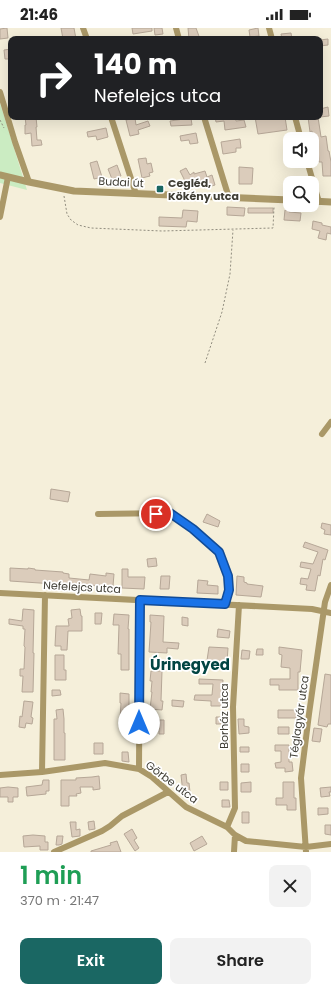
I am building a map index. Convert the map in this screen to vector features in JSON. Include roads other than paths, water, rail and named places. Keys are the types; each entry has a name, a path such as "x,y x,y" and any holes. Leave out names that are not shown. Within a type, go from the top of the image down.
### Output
{"street":[{"path":"0,92 8,119"},
{"path":"8,120 29,182"},
{"path":"112,120 136,194"},
{"path":"205,120 229,198"},
{"path":"296,120 299,132"},
{"name":"Budai út","path":"0,175 74,191 283,200"},
{"path":"0,217 8,177"},
{"path":"319,201 331,202"},
{"path":"322,434 331,422"},
{"path":"98,514 170,513 193,529 219,552 228,576 229,590 225,604"},
{"name":"Téglagyár utca","path":"306,849 300,778 323,612 331,585"},
{"name":"Nefelejcs utca","path":"0,593 312,609 331,613"},
{"path":"42,772 45,595"},
{"path":"139,769 140,600"},
{"name":"Borház utca","path":"227,827 235,808 233,707 238,605"},
{"name":"Görbe utca","path":"0,776 105,763 139,769 152,777 186,807 227,827 235,835 246,841 306,849 331,844"},
{"path":"54,852 110,826 122,816 168,792"},
{"path":"234,850 235,835"}],"place":[{"name":"Cegléd, Kökény utca","path":"160,189"}],"district":[{"name":"Úrinegyed","path":"190,664"}]}
